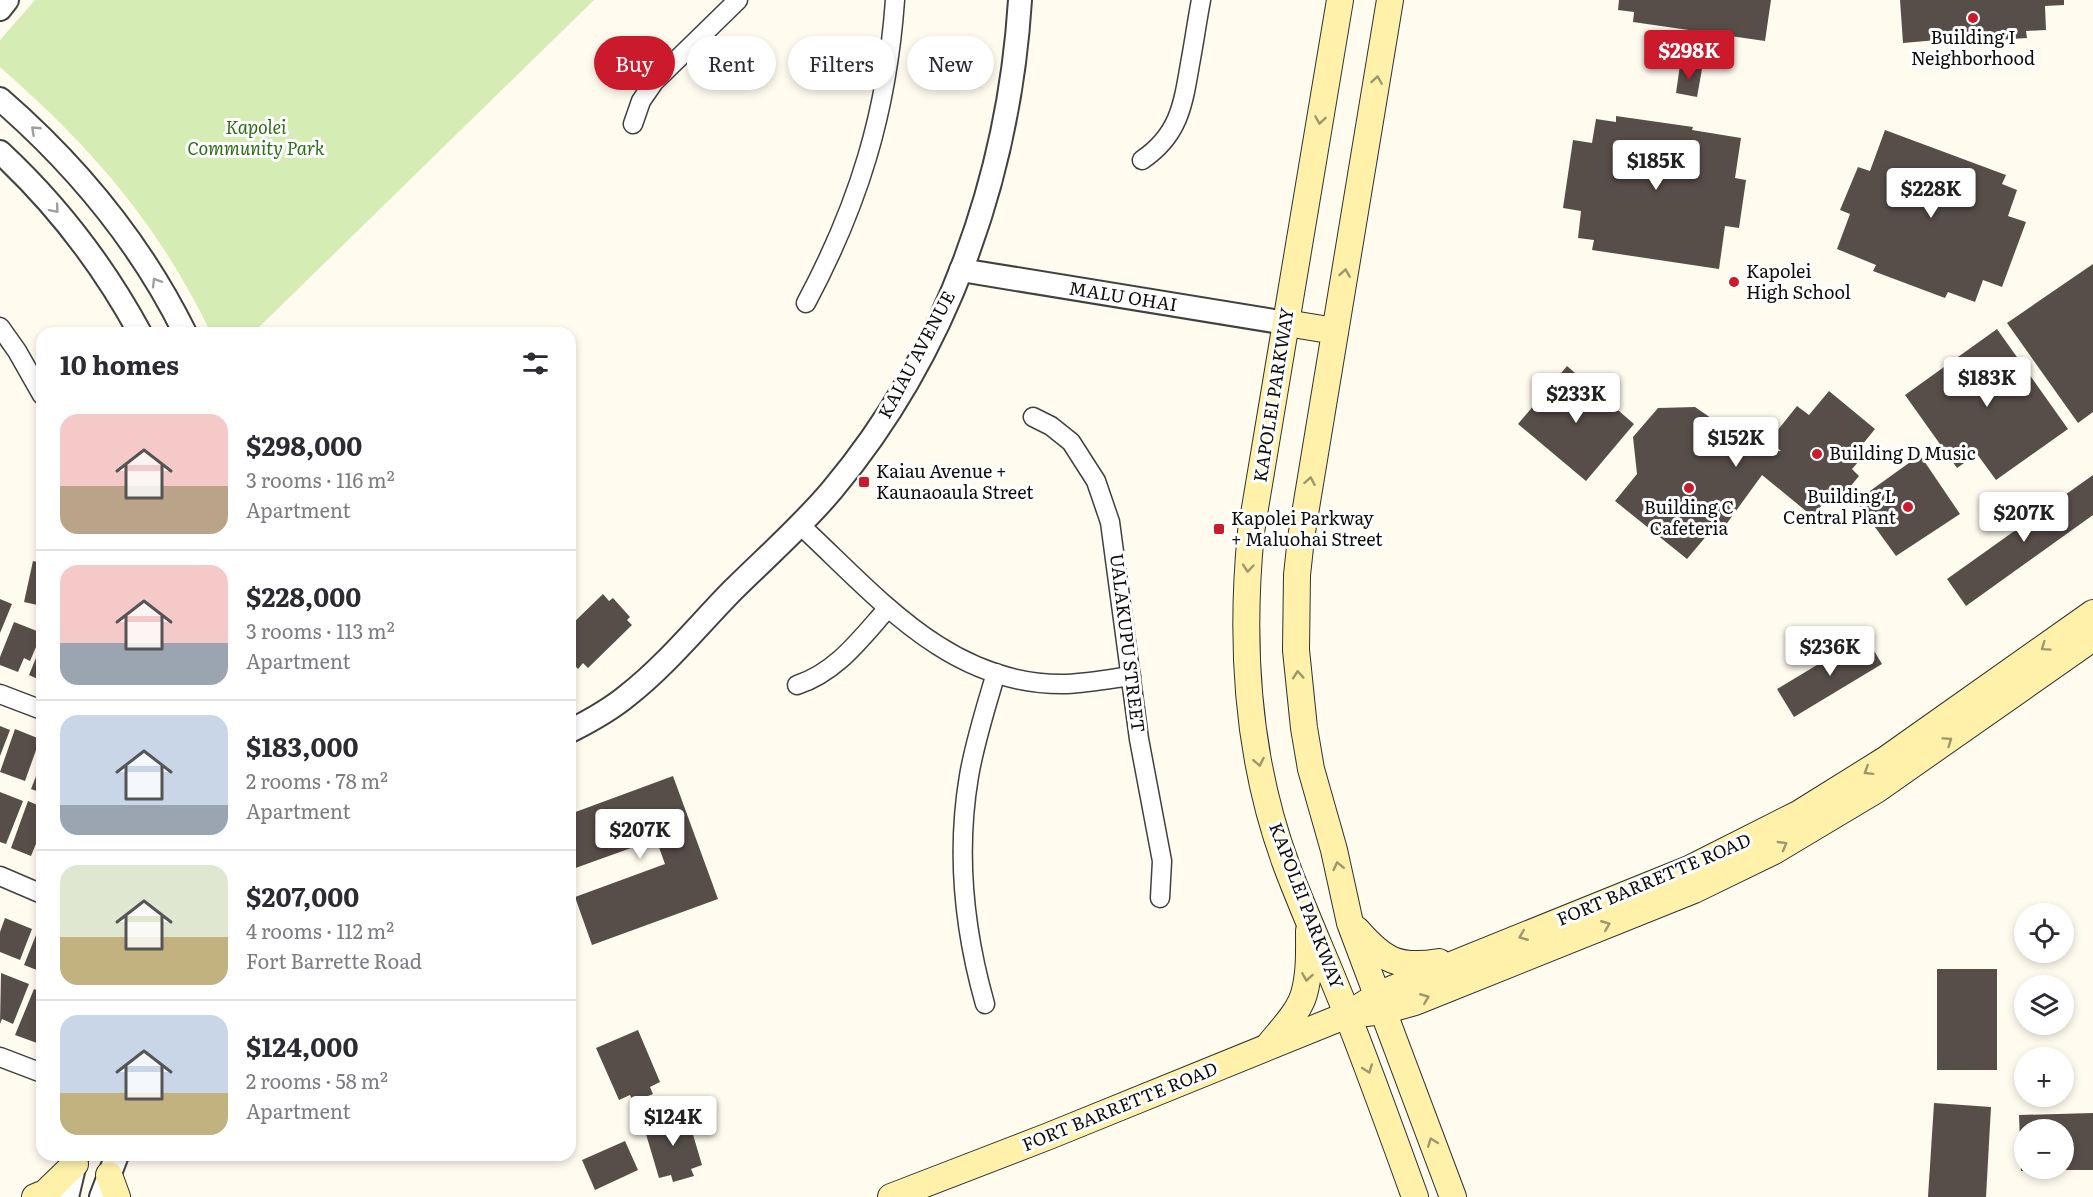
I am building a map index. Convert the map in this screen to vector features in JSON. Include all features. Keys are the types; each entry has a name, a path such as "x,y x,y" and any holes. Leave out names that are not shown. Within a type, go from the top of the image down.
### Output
{"main road":[{"name":"KAPOLEI PARKWAY","path":"1340,0 1251,532 1247,571 1246,652 1253,725 1262,780 1287,866 1347,1014 1415,1197"},
{"name":"KAPOLEI PARKWAY","path":"1390,0 1301,538 1297,575 1296,650 1304,728 1311,769 1334,850 1350,923 1453,1197"},
{"path":"1286,323 1335,331"},
{"name":"FORT BARRETTE ROAD","path":"891,1197 1049,1137 1347,1014 1380,1003 1489,950 1689,869 1800,813 1885,760 2093,613"},
{"name":"FORT BARRETTE ROAD","path":"1380,1003 1414,1002 1694,890 1774,850 1876,790 2093,638"},
{"path":"1268,1047 1288,1022 1304,996 1309,967 1308,919"},
{"path":"1350,923 1374,949 1391,961 1400,964 1430,964 1489,950"},
{"path":"35,1197 45,1193 75,1161"}],"street":[{"path":"0,9 8,0"},
{"path":"633,124 641,101 654,82 738,0"},
{"path":"806,303 842,231 870,150 884,92 895,0"},
{"name":"KAIAU AVENUE","path":"576,728 609,709 644,681 831,491 884,419 929,341 961,270 981,216 1004,129 1013,75 1020,0"},
{"path":"1142,160 1153,153 1170,133 1182,108 1201,0"},
{"path":"0,99 47,142 106,208 157,282 181,327"},
{"path":"0,152 48,201 75,233 106,276 136,327"},
{"name":"MALU OHAI","path":"961,270 1286,323"},
{"path":"0,327 36,384"},
{"name":"UALAKUPU STREET","path":"1033,417 1051,426 1071,442 1096,481 1104,501 1114,544 1140,749 1162,861 1160,898"},
{"path":"799,524 917,633 935,646 964,661 996,674 1068,684 1131,676"},
{"path":"797,685 819,677 836,664 888,608"},
{"path":"986,1005 977,974 967,921 963,846 969,777 976,742 996,674"},
{"path":"0,694 36,708"},
{"path":"0,876 36,891"},
{"path":"0,1057 36,1071"},
{"path":"67,1197 76,1161"}],"green space":[{"name":"Kapolei Community Park","path":"35,0 594,0 259,327 208,327 168,256 120,189 64,127 0,67 0,40"}],"building":[{"path":"1619,0 1771,0 1765,41 1633,22 1634,12 1618,10"},
{"name":"Building I Neighborhood","path":"1900,0 2064,0 2064,5 2045,6 2046,30 2026,31 2027,38 1950,43 1949,39 1903,43"},
{"path":"1680,65 1702,69 1697,97 1676,93"},
{"path":"1616,116 1693,127 1692,130 1741,138 1735,178 1746,180 1739,228 1725,226 1719,269 1592,250 1594,240 1578,238 1581,211 1563,208 1573,140 1592,143 1596,119 1616,122"},
{"path":"1885,130 2006,175 2002,184 2017,190 2008,216 2026,222 2002,287 1983,280 1975,302 1948,292 1945,298 1873,271 1876,265 1837,249 1850,214 1840,210 1858,167 1870,171"},
{"path":"2093,264 2093,412 2078,423 2007,323"},
{"path":"1997,329 2068,429 1996,480 1977,454 1957,468 1905,395"},
{"path":"1567,366 1634,424 1586,481 1518,424"},
{"name":"Building C Cafeteria","path":"1829,391 1875,429 1853,456 1859,461 1852,469 1859,476 1841,498 1834,492 1812,516 1762,475 1725,526 1719,521 1687,559 1615,501 1637,474 1633,437 1658,408 1695,407 1724,427 1725,443 1738,453 1781,451 1769,441 1797,406 1809,415"},
{"name":"Building L Central Plant","path":"1920,455 1960,514 1896,556 1856,501"},
{"path":"2093,475 2093,515 1966,606 1947,579"},
{"path":"33,561 36,562 36,605 24,602"},
{"path":"603,594 609,601 613,598 630,617 627,620 632,625 588,668 583,663 578,669 576,667 576,620"},
{"path":"0,599 12,604 0,633"},
{"path":"14,622 36,631 36,647 30,661 24,658 18,672 0,665 0,657"},
{"path":"1865,636 1882,664 1794,717 1777,689"},
{"path":"36,658 36,678 29,675"},
{"path":"0,726 10,730 0,756"},
{"path":"15,729 36,737 36,750 25,781 0,772"},
{"path":"36,776 36,791 31,789"},
{"path":"673,776 718,899 592,945 576,897 665,864 656,839 576,868 576,812"},
{"path":"0,792 23,801 6,844 0,842"},
{"path":"28,801 36,804 36,844 31,856 11,848"},
{"path":"5,918 32,929 20,960 0,952 0,932"},
{"path":"36,935 36,970 24,965"},
{"path":"1937,969 1997,969 1997,1070 1937,1070"},
{"path":"1,973 29,984 13,1024 2,1019 0,1024"},
{"path":"34,989 36,990 36,1043 15,1035"},
{"path":"638,1030 660,1082 650,1087 653,1094 633,1102 630,1095 619,1100 596,1048"},
{"path":"1934,1103 1991,1107 1986,1197 1928,1197"},
{"path":"686,1111 702,1165 691,1169 694,1176 673,1182 671,1175 659,1178 643,1124"},
{"path":"2093,1113 2093,1170 2074,1170 2074,1119 2019,1119 2019,1115"},
{"path":"625,1141 638,1170 595,1190 582,1160"}],"place":[{"name":"Building I Neighborhood","path":"1973,18"},
{"name":"Kapolei High School","path":"1734,282"},
{"name":"Building D Music","path":"1817,454"},
{"name":"Kaiau Avenue + Kaunaoaula Street","path":"864,482"},
{"name":"Building C Cafeteria","path":"1689,488"},
{"name":"Building L Central Plant","path":"1908,507"},
{"name":"Kapolei Parkway + Maluohai Street","path":"1219,529"}]}
